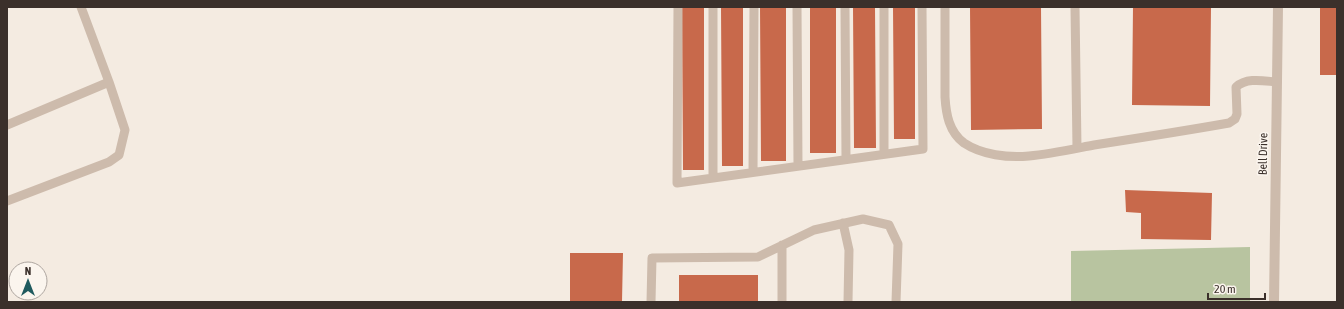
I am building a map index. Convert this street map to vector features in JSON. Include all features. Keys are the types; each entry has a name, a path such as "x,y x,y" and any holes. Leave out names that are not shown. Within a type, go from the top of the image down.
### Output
{"street":[{"name":"Bell Drive","path":"1274,302 1278,7"}],"lane":[{"path":"7,201 109,162 119,154 125,130 81,7"},
{"path":"678,7 677,183 923,149 922,7"},
{"path":"713,7 714,178"},
{"path":"753,172 754,7"},
{"path":"797,7 798,166"},
{"path":"845,7 846,159"},
{"path":"884,7 884,154"},
{"path":"945,7 946,111 949,123 964,143 979,150 993,154 1028,156 1229,123 1235,119 1237,114 1236,86 1246,81 1277,82"},
{"path":"1075,7 1077,148"},
{"path":"7,125 109,82"},
{"path":"651,302 652,258 758,257 814,230 863,219 889,225 898,244 896,302"},
{"path":"843,223 849,250 848,302"},
{"path":"782,245 782,302"}],"green space":[{"path":"1250,247 1250,302 1071,302 1071,251"}],"building":[{"path":"682,7 704,7 704,170 683,170"},
{"path":"721,7 743,7 743,166 722,166"},
{"path":"760,7 786,7 786,161 761,161"},
{"path":"810,7 836,7 836,153 810,153"},
{"path":"853,7 875,7 876,148 854,148"},
{"path":"893,7 915,7 915,139 894,139"},
{"path":"970,7 1041,7 1042,129 971,130"},
{"path":"1133,7 1211,7 1210,106 1132,105"},
{"path":"1320,7 1337,7 1337,75 1320,75"},
{"path":"1125,190 1212,193 1211,240 1141,239 1141,213 1126,212"},
{"path":"570,253 623,253 622,302 570,302"},
{"path":"679,275 758,275 758,302 679,302"}]}
